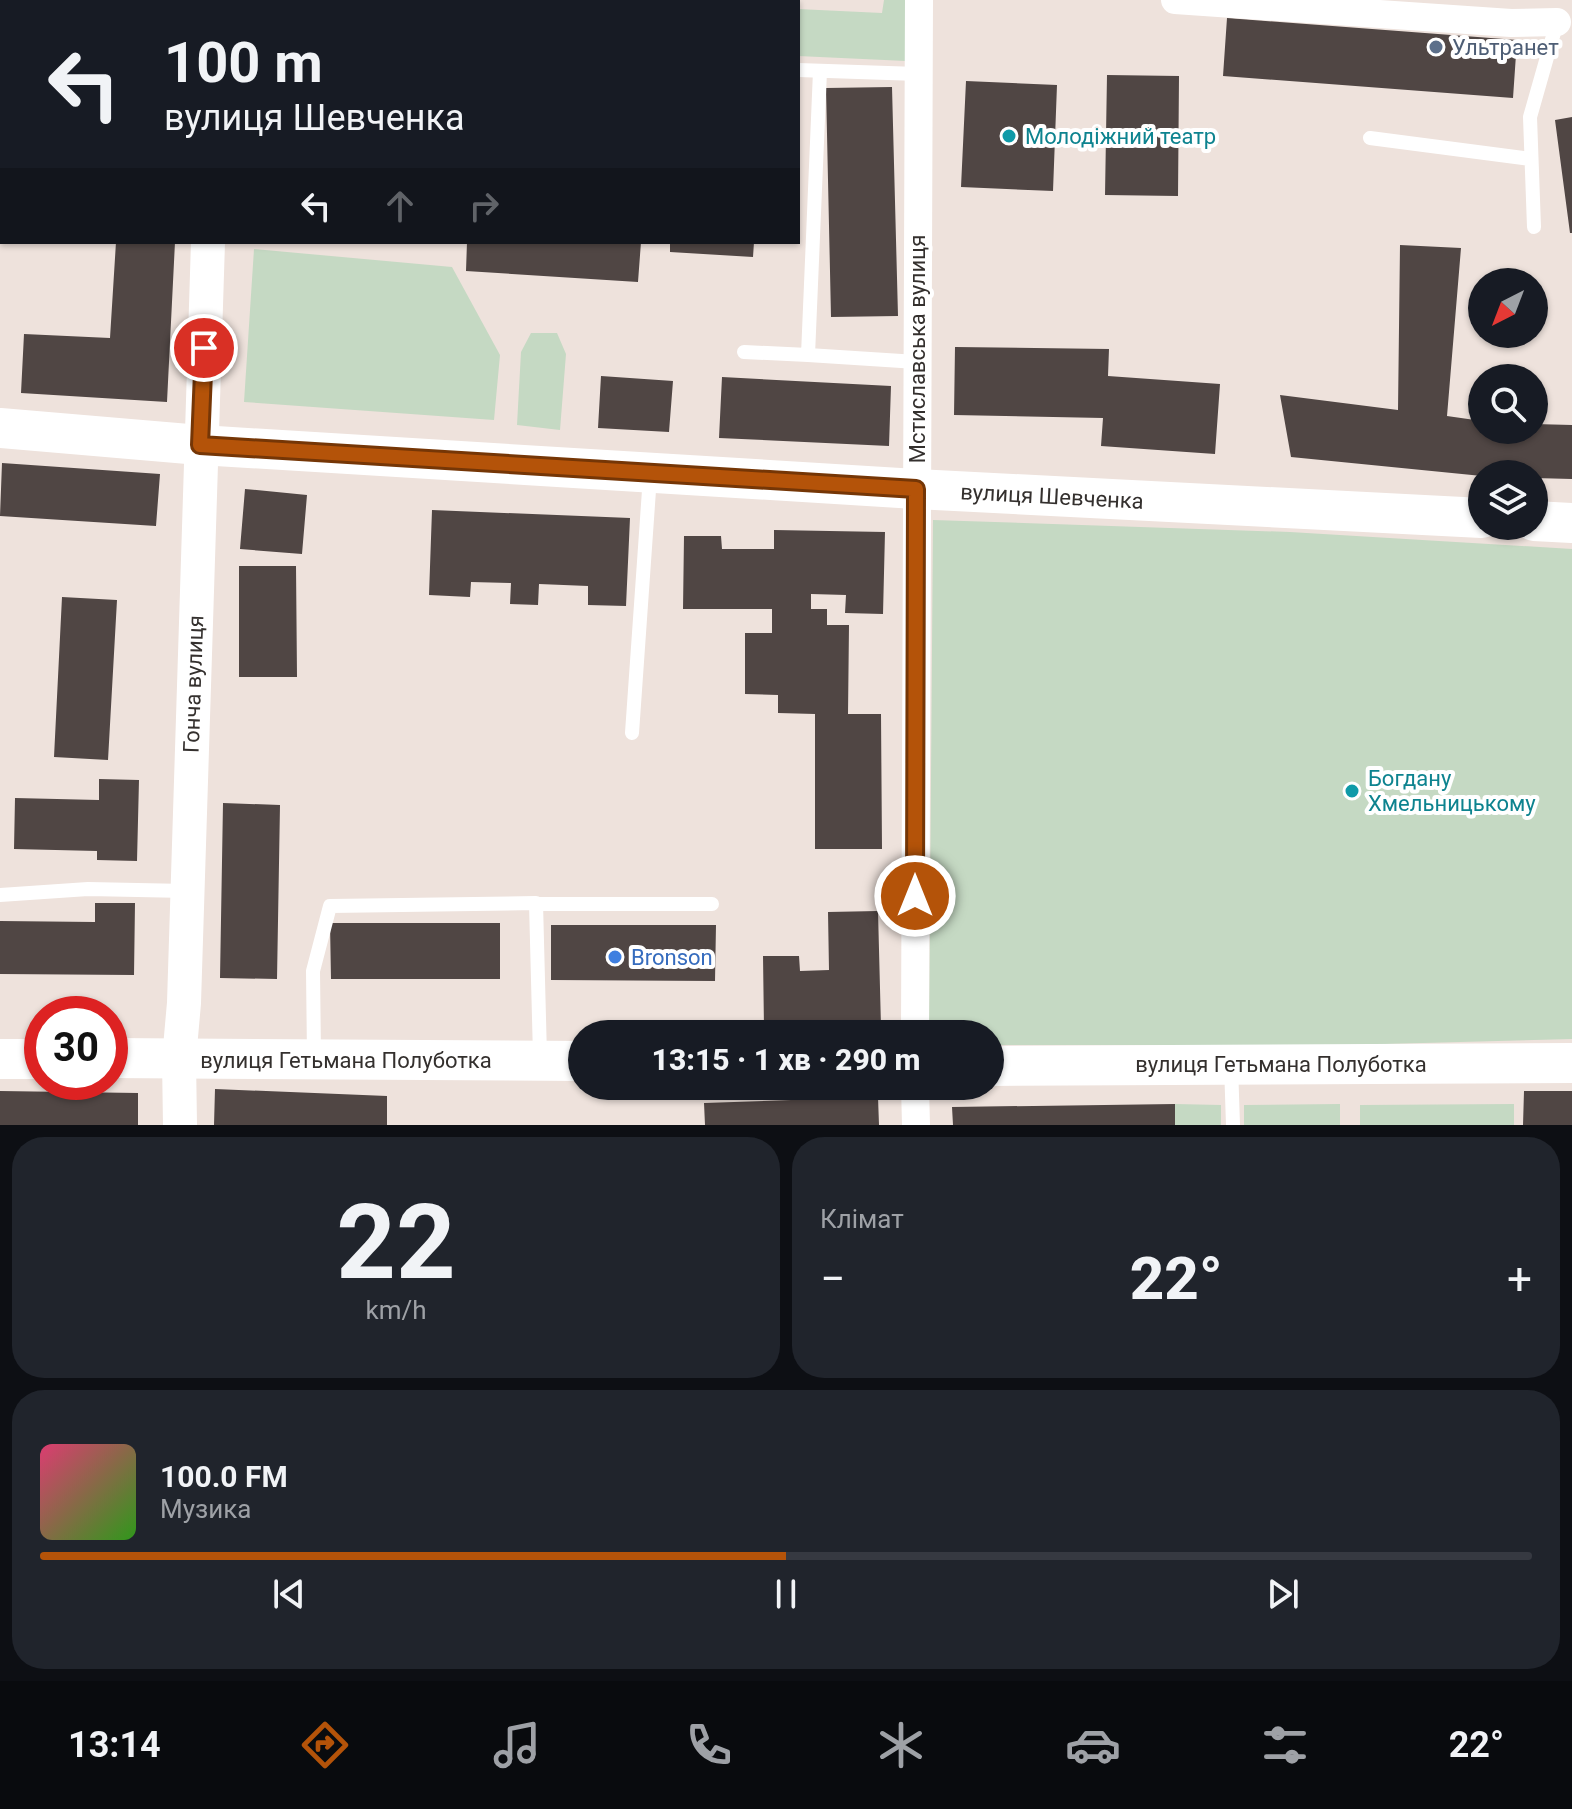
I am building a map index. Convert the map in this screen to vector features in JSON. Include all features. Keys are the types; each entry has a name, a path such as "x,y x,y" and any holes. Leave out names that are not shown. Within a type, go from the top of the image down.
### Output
{"main road":[{"name":"вулиця Шевченка","path":"0,428 200,445 916,489 1468,517"},
{"path":"1548,522 1572,523"},
{"name":"вулиця Гетьмана Полуботка","path":"128,1058 568,1061"},
{"path":"0,1059 24,1059"},
{"name":"вулиця Гетьмана Полуботка","path":"1004,1066 1572,1063"}],"street":[{"name":"Мстиславська вулиця","path":"915,1020 919,0"},
{"path":"1178,0 1511,23 1557,22"},
{"name":"Гонча вулиця","path":"180,1125 179,1059 208,244"},
{"path":"915,1100 916,1125"}],"lane":[{"path":"1534,227 1530,117 1557,22"},
{"path":"800,70 918,74"},
{"path":"808,355 820,71"},
{"path":"1370,138 1531,159"},
{"path":"744,352 917,362"},
{"path":"632,733 650,472"},
{"path":"0,895 88,889 187,891"},
{"path":"536,904 540,1061"},
{"path":"314,1059 313,971 330,906 712,904"},
{"path":"1231,1065 1233,1125"}],"green space":[{"path":"884,0 909,0 906,61 800,56 800,9 882,13"},
{"path":"254,249 452,267 500,355 494,420 244,402"},
{"path":"531,333 557,333 566,354 560,430 517,425 521,352"},
{"path":"933,520 1290,532 1572,549 1572,1039 1348,1045 1004,1045 1004,1020 929,1020"},
{"path":"1175,1104 1221,1105 1221,1125 1175,1125"},
{"path":"1340,1104 1340,1125 1244,1125 1244,1105"},
{"path":"1514,1104 1514,1125 1360,1125 1360,1105"}],"building":[{"path":"1227,18 1517,40 1513,98 1223,76"},
{"path":"1107,75 1179,76 1178,196 1105,195"},
{"name":"Молодіжний театр","path":"966,81 1057,85 1053,191 961,187"},
{"path":"892,87 898,316 831,317 826,88"},
{"path":"1572,117 1572,233 1570,233 1555,120"},
{"path":"116,244 175,244 167,402 21,393 24,334 110,338"},
{"path":"467,244 641,244 638,282 466,271"},
{"path":"670,244 754,244 753,257 670,252"},
{"path":"1400,245 1461,248 1447,416 1468,419 1468,444 1548,444 1548,424 1572,425 1572,479 1548,478 1548,460 1468,460 1468,475 1291,457 1280,395 1398,410"},
{"path":"955,347 1109,349 1108,376 1220,384 1215,454 1101,446 1103,418 954,415"},
{"path":"601,376 673,381 669,432 598,428"},
{"path":"722,377 891,386 889,446 719,438"},
{"path":"2,463 160,474 156,526 0,516"},
{"path":"245,489 307,495 302,554 240,549"},
{"path":"432,510 630,518 626,606 588,605 588,586 539,584 538,605 510,604 511,583 471,582 470,597 429,595"},
{"path":"774,530 885,532 883,614 845,613 846,595 811,594 811,609 827,609 827,625 849,625 848,714 881,714 882,849 815,849 815,714 778,713 778,695 745,694 745,633 772,633 772,609 683,609 684,536 721,536 722,549 774,549"},
{"path":"239,566 296,566 297,677 239,677"},
{"path":"62,597 117,600 108,760 54,757"},
{"path":"99,779 139,780 137,861 97,860 97,851 14,849 15,798 99,800"},
{"path":"223,803 280,805 277,979 220,978"},
{"path":"95,903 135,903 134,975 0,974 0,921 95,922"},
{"path":"878,911 881,1020 764,1020 763,956 799,956 800,971 829,970 828,912"},
{"path":"330,923 500,923 500,979 331,979"},
{"path":"551,925 716,925 715,981 551,980"},
{"path":"215,1089 387,1096 387,1125 214,1125"},
{"path":"0,1091 24,1091 24,1100 128,1100 128,1093 138,1093 138,1125 0,1125"},
{"path":"1524,1091 1572,1091 1572,1125 1523,1125"},
{"path":"878,1100 879,1125 705,1125 704,1103"},
{"path":"1175,1104 1175,1125 953,1125 952,1107"}],"place":[{"name":"Ультранет","path":"1436,47"},
{"name":"Молодіжний театр","path":"1009,136"},
{"name":"Богдану Хмельницькому","path":"1352,791"},
{"name":"Bronson","path":"615,957"}],"route":[{"path":"204,348 200,445 916,489 915,896"}]}
